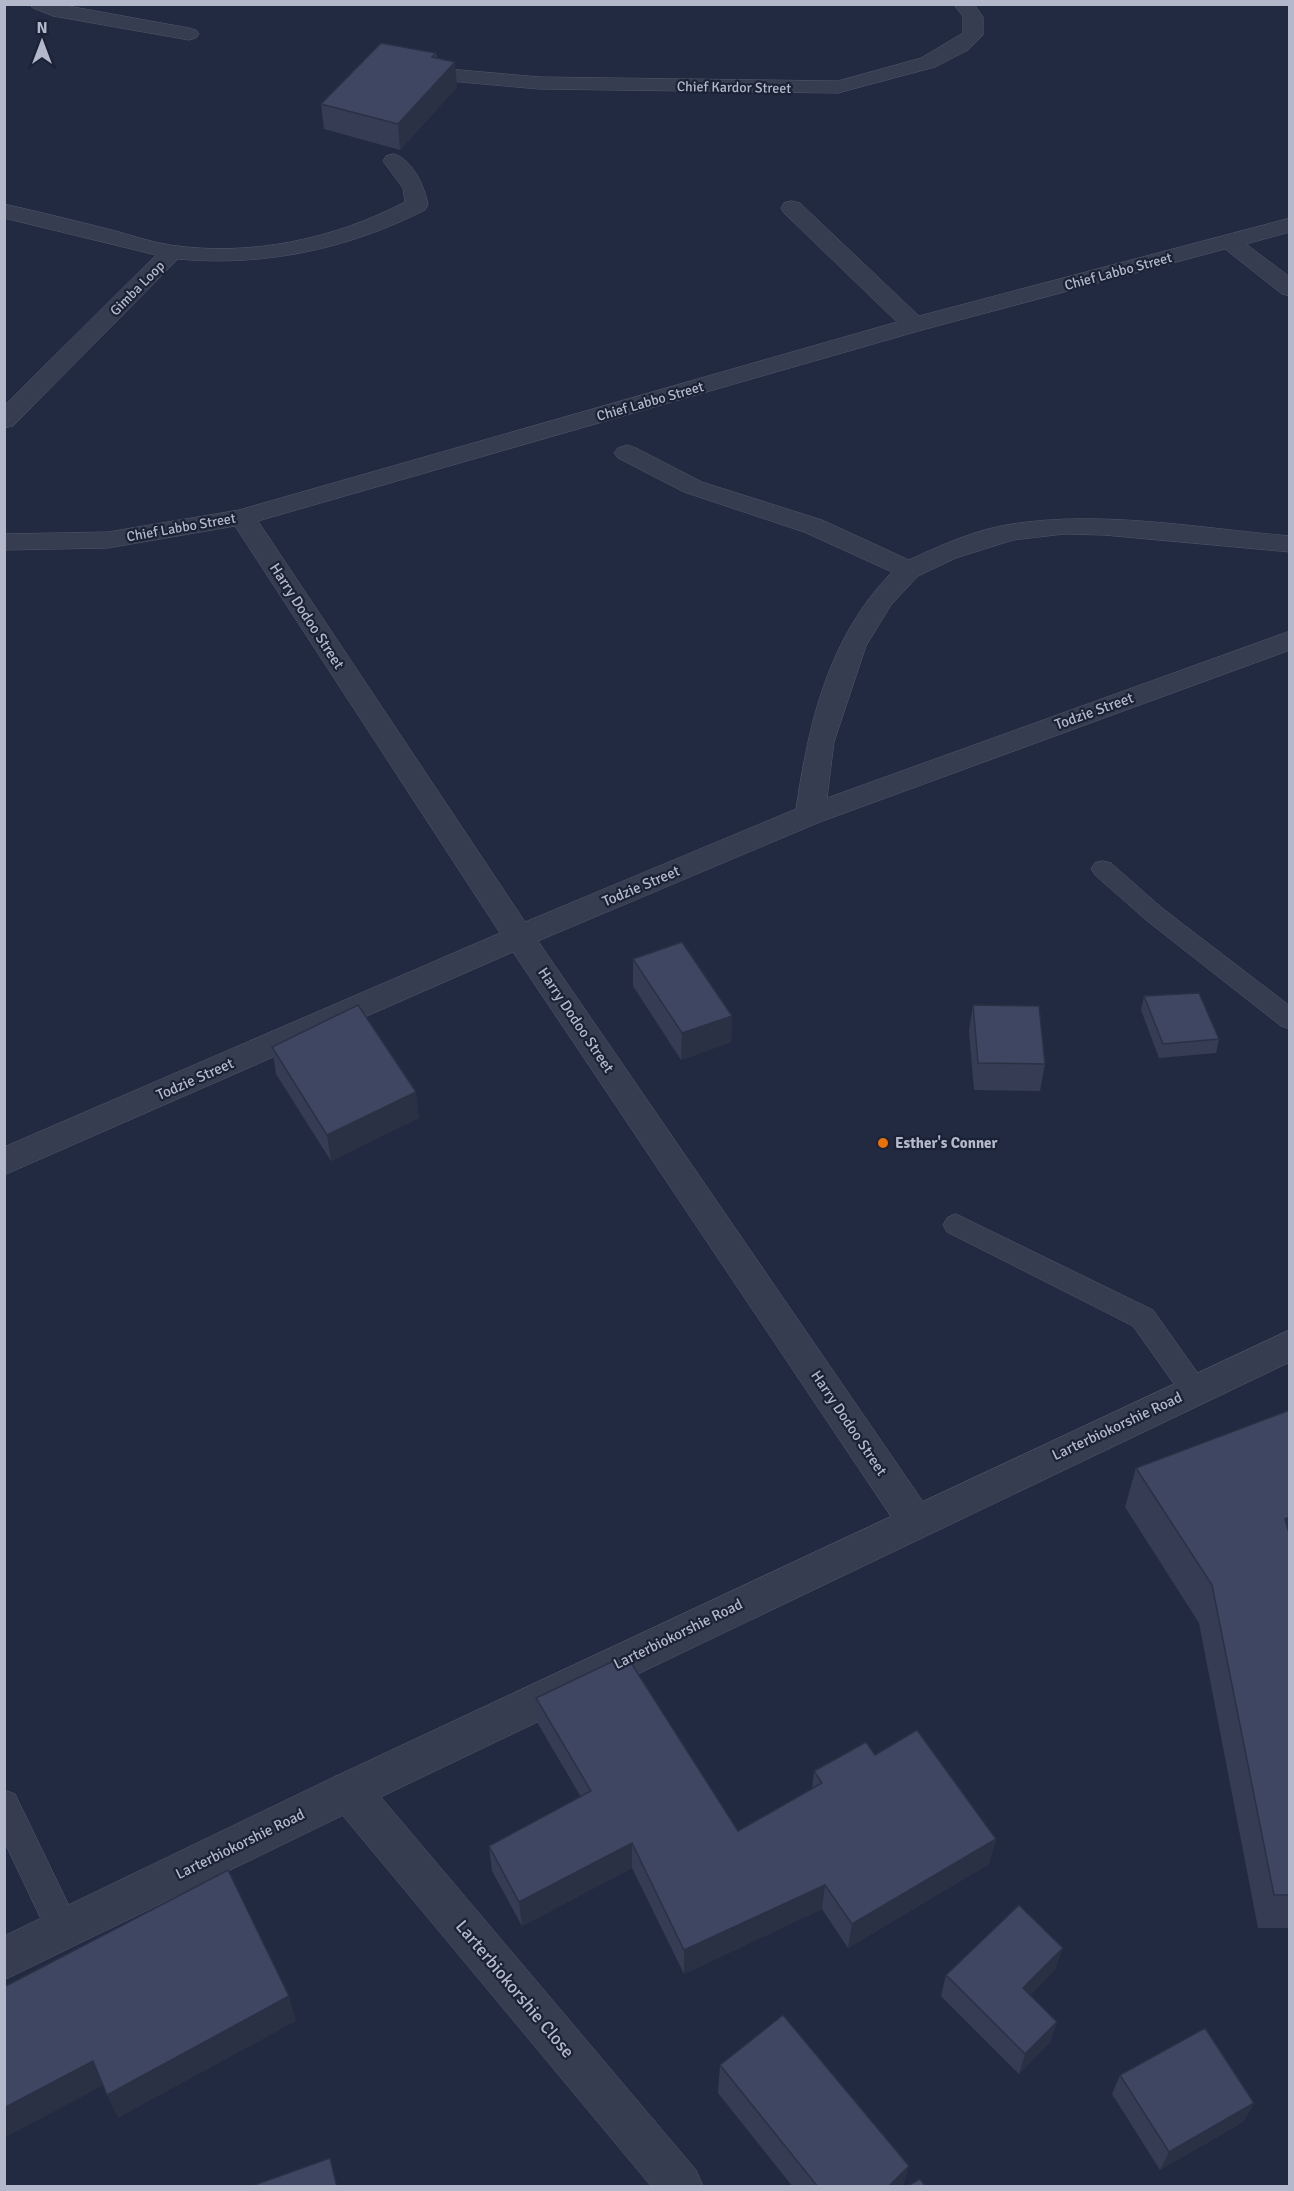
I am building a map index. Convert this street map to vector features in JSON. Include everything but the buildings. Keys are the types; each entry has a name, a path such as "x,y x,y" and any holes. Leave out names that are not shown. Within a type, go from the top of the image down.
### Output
{"street":[{"path":"40,4 53,10 189,34"},
{"name":"Chief Kardor Street","path":"449,75 539,83 838,87 879,78 960,48 973,35 973,17 964,4"},
{"path":"172,252 228,256 277,250 340,237 393,219 417,205 414,188 394,161"},
{"path":"792,208 914,325"},
{"name":"Gimba Loop","path":"4,211 172,252"},
{"name":"Chief Labbo Street","path":"4,542 108,540 242,517 914,325 1290,225"},
{"path":"1228,241 1290,289"},
{"name":"Gimba Loop","path":"4,421 172,252"},
{"path":"627,453 693,487 813,526 909,570"},
{"name":"Harry Dodoo Street","path":"242,517 519,937 915,1521"},
{"path":"810,815 820,742 852,646 880,600 909,570 947,552 1010,532 1064,526 1104,527 1290,544"},
{"name":"Todzie Street","path":"4,1162 519,937 810,815 1290,640"},
{"name":"Larterbiokorshie Road","path":"4,1959 349,1791 1290,1345"},
{"name":"Larterbiokorshie Close","path":"349,1791 680,2187"}],"lane":[{"path":"1104,869 1154,914 1290,1020"},
{"path":"956,1225 1143,1317 1194,1390"},
{"path":"4,1805 63,1929"}],"place":[{"name":"Esther's Conner","path":"883,1143"}]}
